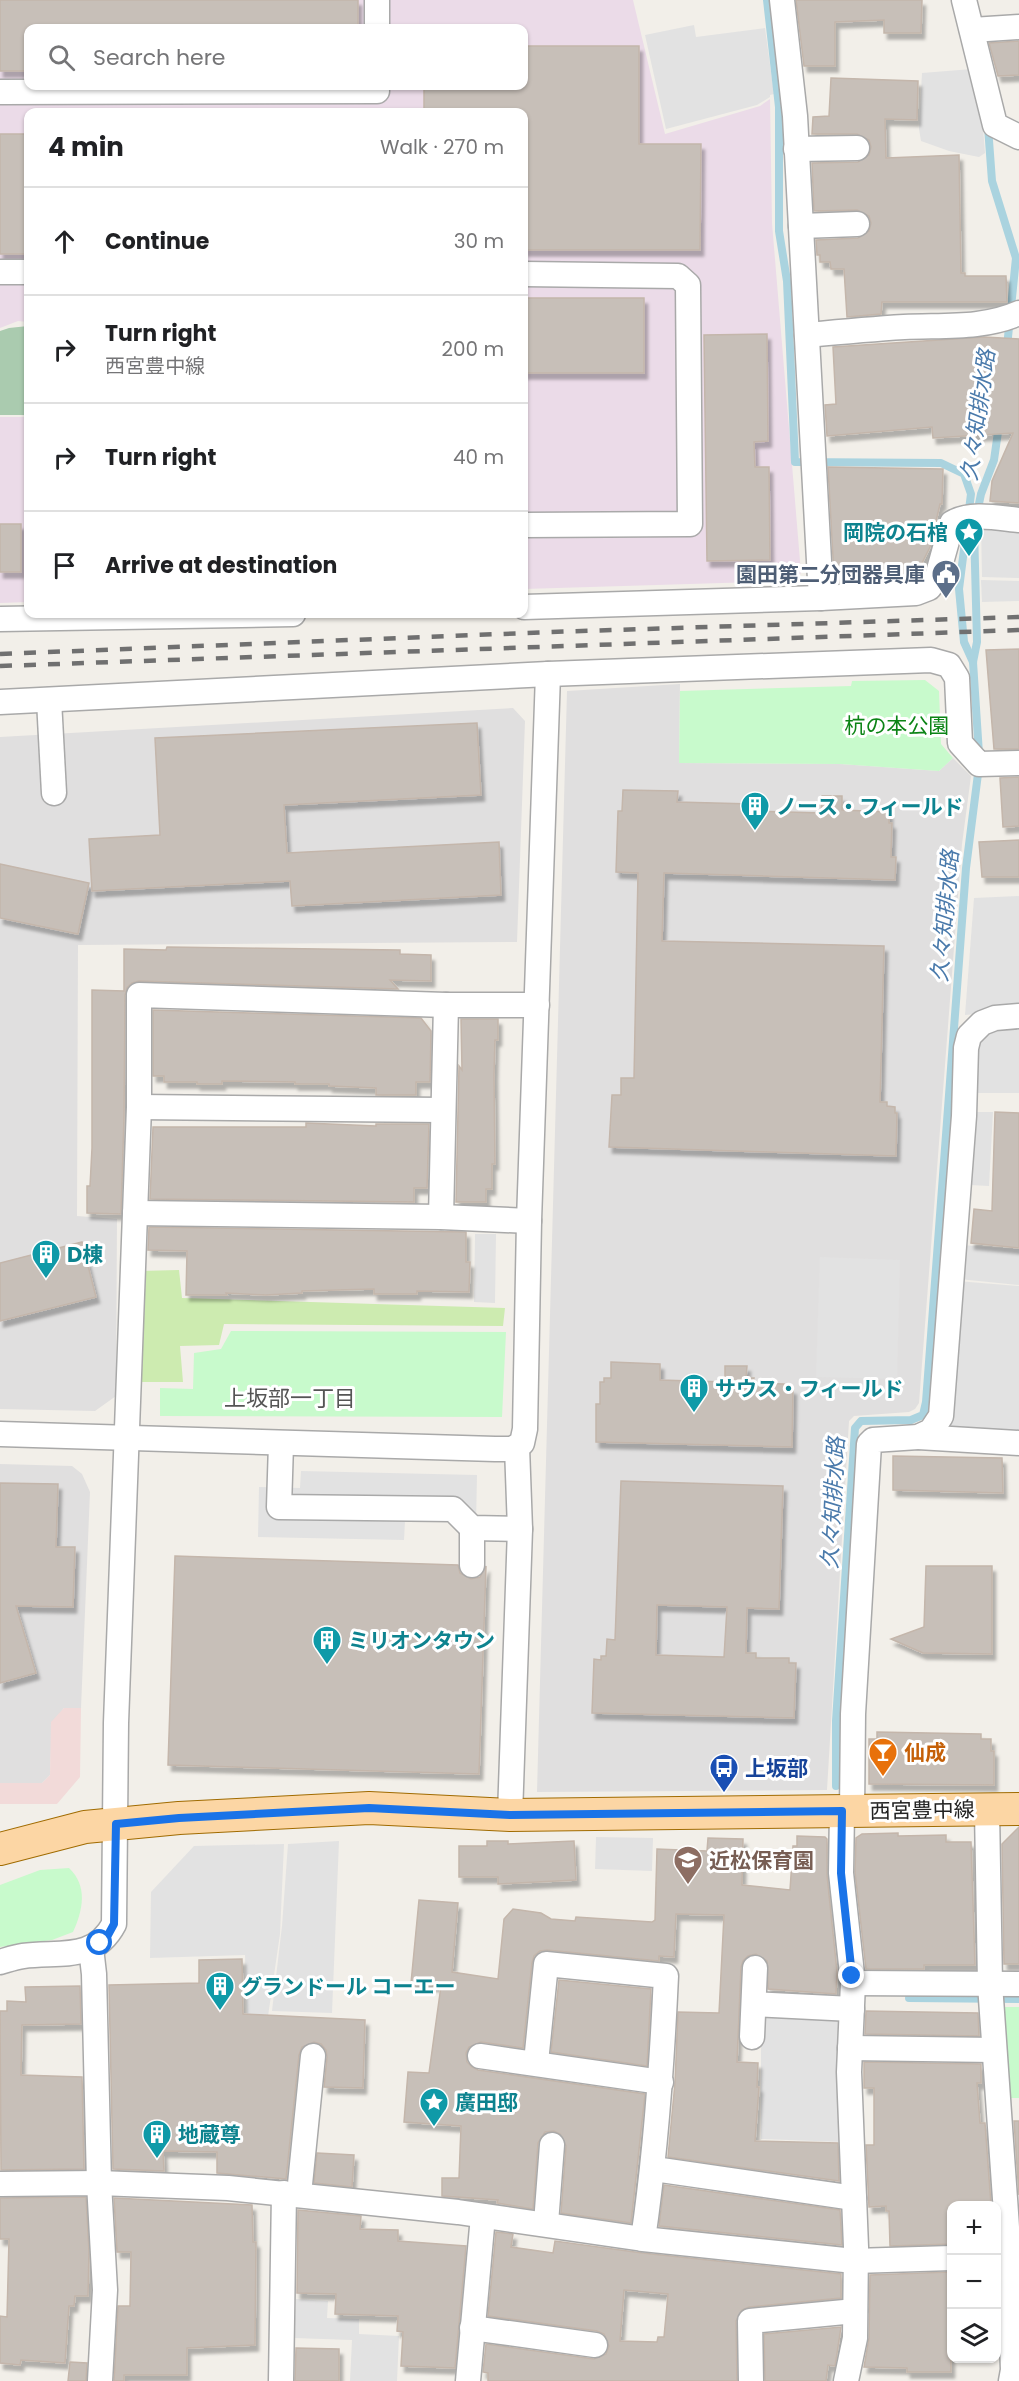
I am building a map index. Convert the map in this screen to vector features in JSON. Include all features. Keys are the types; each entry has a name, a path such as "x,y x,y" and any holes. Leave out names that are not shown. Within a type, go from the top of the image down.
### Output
{"main road":[{"name":"西宮豊中線","path":"0,1849 63,1832 116,1824 179,1818 369,1808 510,1815 1019,1809"}],"street":[{"path":"377,0 377,24"},
{"path":"782,0 796,149 821,598"},
{"path":"960,1 972,30 995,125 1019,137"},
{"path":"972,30 1019,27"},
{"path":"0,92 377,96"},
{"path":"796,149 857,148"},
{"path":"801,226 857,224"},
{"path":"0,272 24,272"},
{"path":"528,274 678,276 688,285 690,512 690,524 528,525"},
{"path":"807,334 904,327 980,325 1003,320 1019,313"},
{"path":"528,607 904,594 929,588 937,577 952,523 960,518 972,517 1019,520"},
{"path":"0,619 59,618"},
{"path":"0,702 548,674 931,660 949,665 957,678 960,743 980,764 1019,763"},
{"path":"0,1434 495,1449 512,1449 522,1443 525,1429 529,1221 548,674"},
{"path":"50,700 54,793"},
{"path":"0,1962 21,1956 64,1955 91,1948 108,1935 114,1924 116,1723 139,1107 139,995 446,1005 537,1005"},
{"path":"441,1217 446,1005"},
{"path":"918,1437 931,1431 941,1416 964,1116 966,1048 969,1036 982,1023 995,1018 1019,1016"},
{"path":"139,1107 442,1110"},
{"path":"135,1213 441,1217 529,1221"},
{"path":"846,2381 855,2338 854,2261 856,2247 849,2072 852,1993 841,1873 847,1811 869,1444 873,1440 918,1437 1019,1443"},
{"path":"281,1444 279,1507 453,1509 472,1528 520,1529"},
{"path":"510,1815 520,1529 517,1447"},
{"path":"472,1528 472,1565"},
{"path":"987,1810 994,2050 1008,2104 1008,2256 1013,2370 1011,2381"},
{"path":"91,1948 94,1974 99,2182 105,2290 100,2381"},
{"path":"536,2062 546,1964 666,1976 654,2169 643,2239"},
{"path":"752,2037 755,1968"},
{"path":"754,2004 852,1993 991,1994 1019,1984"},
{"path":"850,2048 994,2050"},
{"path":"281,2381 292,2194 313,2056"},
{"path":"480,2056 536,2062 661,2082"},
{"path":"546,2223 552,2145"},
{"path":"654,2169 854,2198"},
{"path":"0,2184 99,2182 292,2194 546,2223 643,2239 854,2261 947,2258"},
{"path":"468,2381 483,2216"},
{"path":"750,2381 750,2321 855,2311"},
{"path":"472,2328 596,2345"}],"shaded area":[{"path":"0,0 633,0 665,134 760,106 770,99 772,223 801,573 793,581 528,589 528,108 24,108 24,322 18,321 0,328"},
{"path":"694,25 696,37 765,28 774,94 757,105 666,129 645,35"},
{"path":"972,69 983,128 985,153 979,157 949,151 921,141 919,129 922,73"},
{"path":"0,417 24,417 24,602 0,603"},
{"path":"981,525 1019,527 1019,578 982,577"},
{"path":"981,580 1019,581 1019,601 982,602"},
{"path":"680,684 679,763 840,764 939,771 953,758 971,776 962,844 919,1403 909,1412 854,1416 849,1421 827,1790 537,1792 567,691"},
{"path":"513,708 525,721 517,942 78,945 77,1216 117,1219 116,1396 95,1411 0,1409 0,737"},
{"path":"1019,896 1019,1010 965,1015 974,898"},
{"path":"1019,1024 1019,1093 972,1093 976,1045 996,1026"},
{"path":"975,1112 993,1112 989,1186 970,1185"},
{"path":"475,1234 496,1234 495,1303 474,1302"},
{"path":"961,1245 1019,1249 1019,1285 959,1279"},
{"path":"820,1257 900,1260 897,1379 816,1377"},
{"path":"957,1281 1019,1286 1019,1437 943,1434"},
{"path":"0,1464 72,1466 82,1474 90,1492 81,1708 64,1708 52,1722 50,1775 42,1783 0,1783"},
{"path":"301,1471 477,1475 476,1523 405,1521 404,1540 258,1537 259,1487 300,1488"},
{"path":"64,1708 81,1708 80,1777 57,1804 0,1804 0,1783 42,1783 50,1775 51,1722"},
{"path":"596,1837 653,1838 652,1871 595,1869"},
{"path":"339,1841 332,2013 272,2011 282,1926 288,1844"},
{"path":"284,1844 280,1934 267,2023 247,2023 245,1955 150,1958 151,1892 194,1846"},
{"path":"761,2014 841,2018 842,2142 761,2139"},
{"path":"296,2299 328,2301 327,2318 359,2319 359,2334 399,2336 397,2381 350,2381 352,2340 294,2338"}],"green space":[{"path":"24,326 24,415 0,415 0,331"},
{"name":"杭の本公園","path":"925,680 939,691 941,744 953,758 939,771 840,764 679,763 680,691 851,686 852,681"},
{"path":"179,1270 182,1298 505,1308 503,1326 224,1324 219,1345 180,1346 183,1382 138,1382 139,1271"},
{"path":"231,1331 506,1332 502,1417 160,1416 160,1388 193,1389 194,1353 221,1349"},
{"path":"69,1868 79,1882 82,1898 73,1932 52,1940 0,1947 0,1885 40,1870"},
{"path":"1000,2007 1019,2007 1019,2098 1007,2098"}],"building":[{"path":"0,0 358,0 358,24 24,24 24,71 0,71"},
{"path":"796,0 922,0 921,33 884,33 884,20 835,22 835,66 804,66"},
{"path":"1019,41 1019,75 998,76 989,43"},
{"path":"528,46 639,46 639,144 701,144 700,250 528,250 528,108 424,108 424,90 528,90"},
{"path":"831,78 918,81 917,120 885,119 886,158 959,155 961,273 965,273 965,276 1006,276 1007,302 882,302 881,314 847,317 844,269 831,269 830,262 820,262 816,240 858,238 869,231 871,223 869,216 857,210 814,211 812,163 858,162 869,155 871,147 869,140 857,134 812,134 813,117 829,116"},
{"path":"0,134 24,134 24,254 0,254"},
{"path":"528,298 644,298 644,373 528,373"},
{"path":"767,334 768,441 754,442 755,467 769,467 770,560 707,561 704,335"},
{"path":"984,337 1019,339 1019,503 990,501 992,481 1013,433 933,438 932,427 827,436 825,405 836,404 833,347"},
{"path":"828,467 943,469 942,504 940,504 930,547 915,577 840,583 834,575"},
{"path":"0,524 21,524 21,572 0,572"},
{"path":"1019,649 1019,749 994,749 986,650"},
{"path":"477,723 481,795 284,805 287,853 499,842 501,895 292,906 290,881 92,891 89,839 160,835 155,738"},
{"path":"1019,777 1019,826 1003,827 1000,778"},
{"path":"623,790 678,791 677,802 752,804 752,811 821,813 822,796 842,796 842,810 889,812 889,823 892,823 891,857 896,857 895,880 664,873 662,941 884,946 880,1102 887,1102 887,1106 895,1107 895,1113 897,1113 896,1156 609,1147 612,1095 621,1095 621,1078 634,1078 638,873 616,872 618,811 622,811"},
{"path":"1019,840 1019,877 982,877 979,842"},
{"path":"0,864 89,883 78,934 0,918"},
{"path":"167,947 400,950 400,954 431,955 431,981 390,980 398,989 139,981 132,983 125,995 121,1214 87,1213 87,1186 90,1186 92,1148 92,990 124,991 124,949 166,950"},
{"path":"153,1010 421,1018 431,1031 430,1082 416,1082 416,1095 376,1095 376,1088 329,1086 329,1084 164,1082 164,1076 153,1076"},
{"path":"461,1019 498,1019 494,1074 495,1164 492,1164 492,1189 486,1189 486,1202 456,1202 459,1066 462,1070"},
{"path":"995,1112 1019,1113 1019,1248 971,1243 974,1209 992,1211"},
{"path":"306,1123 376,1126 376,1124 429,1124 427,1188 414,1188 414,1202 150,1199 153,1127 306,1127"},
{"path":"149,1227 466,1232 466,1262 470,1262 469,1292 417,1291 417,1294 374,1294 374,1289 302,1291 302,1293 266,1295 226,1293 227,1295 186,1295 187,1251 148,1250"},
{"name":"D棟","path":"82,1242 96,1297 0,1321 0,1263"},
{"name":"サウス・フィールド","path":"611,1362 660,1364 660,1380 725,1382 725,1366 747,1366 746,1378 754,1378 753,1383 784,1384 784,1387 793,1389 792,1447 596,1442 596,1404 600,1404 600,1382 604,1382 604,1378 611,1378"},
{"path":"893,1456 1002,1458 1003,1493 893,1490"},
{"path":"621,1481 783,1486 779,1609 747,1608 746,1653 756,1653 756,1658 789,1658 789,1663 796,1663 794,1718 592,1713 594,1659 601,1660 601,1656 606,1656 607,1639 615,1640","holes":["657,1605 727,1607 724,1657 656,1655"]},
{"path":"0,1483 58,1484 56,1547 75,1547 73,1607 16,1606 36,1673 0,1683"},
{"name":"ミリオンタウン","path":"175,1556 458,1565 460,1573 471,1579 480,1577 486,1566 479,1774 168,1765"},
{"path":"926,1566 992,1566 992,1654 923,1653 891,1639 924,1627"},
{"path":"877,1732 981,1734 981,1739 991,1739 991,1751 994,1751 994,1785 869,1784 869,1739 877,1739"},
{"path":"1019,1827 1019,1964 1004,1964 1002,1844"},
{"path":"898,1833 898,1836 946,1835 946,1842 971,1842 975,1965 924,1965 924,1969 866,1969 855,1872 856,1838 862,1834"},
{"path":"797,1836 827,1839 827,1875 837,1972 836,1994 768,1989 767,1961 756,1954 748,1956 741,1967 737,2062 758,2063 757,2087 759,2087 755,2141 838,2143 839,2181 668,2157 675,2083 678,2012 719,2013 724,1915 676,1914 674,1957 659,1956 659,1961 540,1951 534,1956 532,1963 523,2048 481,2042 469,2047 466,2053 467,2062 478,2070 645,2094 631,2223 561,2213 566,2146 560,2134 554,2131 545,2132 538,2143 533,2209 497,2203 498,2200 442,2196 442,2178 459,2178 461,2126 404,2122 408,2072 429,2073 441,1986 411,1983 419,1900 458,1903 452,1972 498,1979 504,1919 513,1909 541,1913 551,1919 575,1921 576,1917 652,1922 655,1920 657,1849 707,1851 708,1838 743,1839 742,1885 790,1890 793,1846 797,1846"},
{"path":"487,1841 508,1841 508,1844 574,1841 576,1880 498,1884 498,1877 459,1877 459,1846 487,1846"},
{"path":"242,1959 243,2014 365,2020 363,2088 324,2087 326,2050 321,2044 314,2042 302,2047 299,2055 286,2179 217,2173 217,2152 163,2151 164,2171 113,2169 109,1985 199,1983 199,1960"},
{"path":"559,1980 651,1989 647,2066 551,2052"},
{"path":"80,1986 81,2024 22,2025 21,2075 82,2077 84,2169 1,2170 0,2011 7,2011 7,2001 26,2002 25,1987"},
{"path":"866,2011 978,2013 979,2036 865,2034"},
{"path":"864,2062 981,2064 981,2083 977,2083 980,2123 985,2123 991,2201 947,2201 947,2244 890,2246 889,2211 886,2211 886,2206 869,2207 866,2145 874,2145 874,2088 864,2088"},
{"path":"1014,2121 1019,2121 1019,2195"},
{"path":"317,2153 354,2155 352,2187 314,2183"},
{"path":"664,2185 840,2210 842,2245 659,2226"},
{"path":"86,2197 89,2252 88,2296 75,2296 74,2306 69,2306 65,2363 21,2360 20,2365 0,2363 0,2316 7,2317 9,2239 0,2239 0,2198"},
{"path":"114,2198 252,2205 253,2242 256,2242 255,2345 187,2348 187,2375 124,2375 124,2381 114,2381 118,2306 130,2306 131,2252 117,2252"},
{"path":"298,2210 361,2216 360,2229 398,2230 398,2241 466,2246 455,2368 401,2366 403,2332 397,2331 398,2316 335,2314 336,2294 297,2293"},
{"path":"496,2232 513,2234 511,2247 553,2253 555,2241 642,2253 841,2274 841,2298 749,2307 742,2310 736,2321 737,2381 488,2381 488,2373 483,2372 486,2344 594,2359 606,2354 609,2346 604,2334 597,2331 488,2316","holes":["624,2290 668,2294 664,2337 658,2337 657,2342 620,2341"]},
{"path":"947,2272 947,2363 951,2363 951,2372 907,2372 907,2368 864,2367 869,2338 870,2275"},
{"path":"841,2327 835,2366 828,2365 826,2381 765,2381 764,2334"},
{"path":"296,2348 339,2349 339,2381 295,2381"},
{"path":"70,2362 87,2363 86,2381 68,2381"}],"waterway":[{"path":"767,0 779,107 779,231 787,281 795,462 941,463 964,474 971,494 959,589 964,642 973,662"},
{"name":"久々知排水路","path":"988,127 992,181 1016,258 1007,347"},
{"name":"久々知排水路","path":"979,754 973,662 977,642 974,528 981,494 994,460 999,425"},
{"name":"久々知排水路","path":"836,1786 836,1721 855,1428 861,1421 911,1420 923,1415 926,1402 966,868 979,766"},
{"name":"久々知排水路","path":"909,1998 1019,1999"}],"railway":[{"path":"0,654 551,632 1019,617"},
{"path":"0,666 1019,630"}],"place":[{"name":"岡院の石棺","path":"969,558"},
{"name":"園田第二分団器具庫","path":"946,600"},
{"name":"ノース・フィールド","path":"755,832"},
{"name":"D棟","path":"46,1280"},
{"name":"サウス・フィールド","path":"694,1414"},
{"name":"ミリオンタウン","path":"327,1666"},
{"name":"仙成","path":"883,1778"},
{"name":"上坂部","path":"724,1794"},
{"name":"近松保育園","path":"688,1886"},
{"name":"グランドール コーエー","path":"220,2012"},
{"name":"廣田邸","path":"434,2128"},
{"name":"地蔵尊","path":"157,2160"}],"district":[{"name":"上坂部一丁目","path":"290,1398"}],"route":[{"path":"100,1943 114,1924 116,1824 179,1818 369,1808 510,1815 842,1811 841,1873 852,1976"}]}
